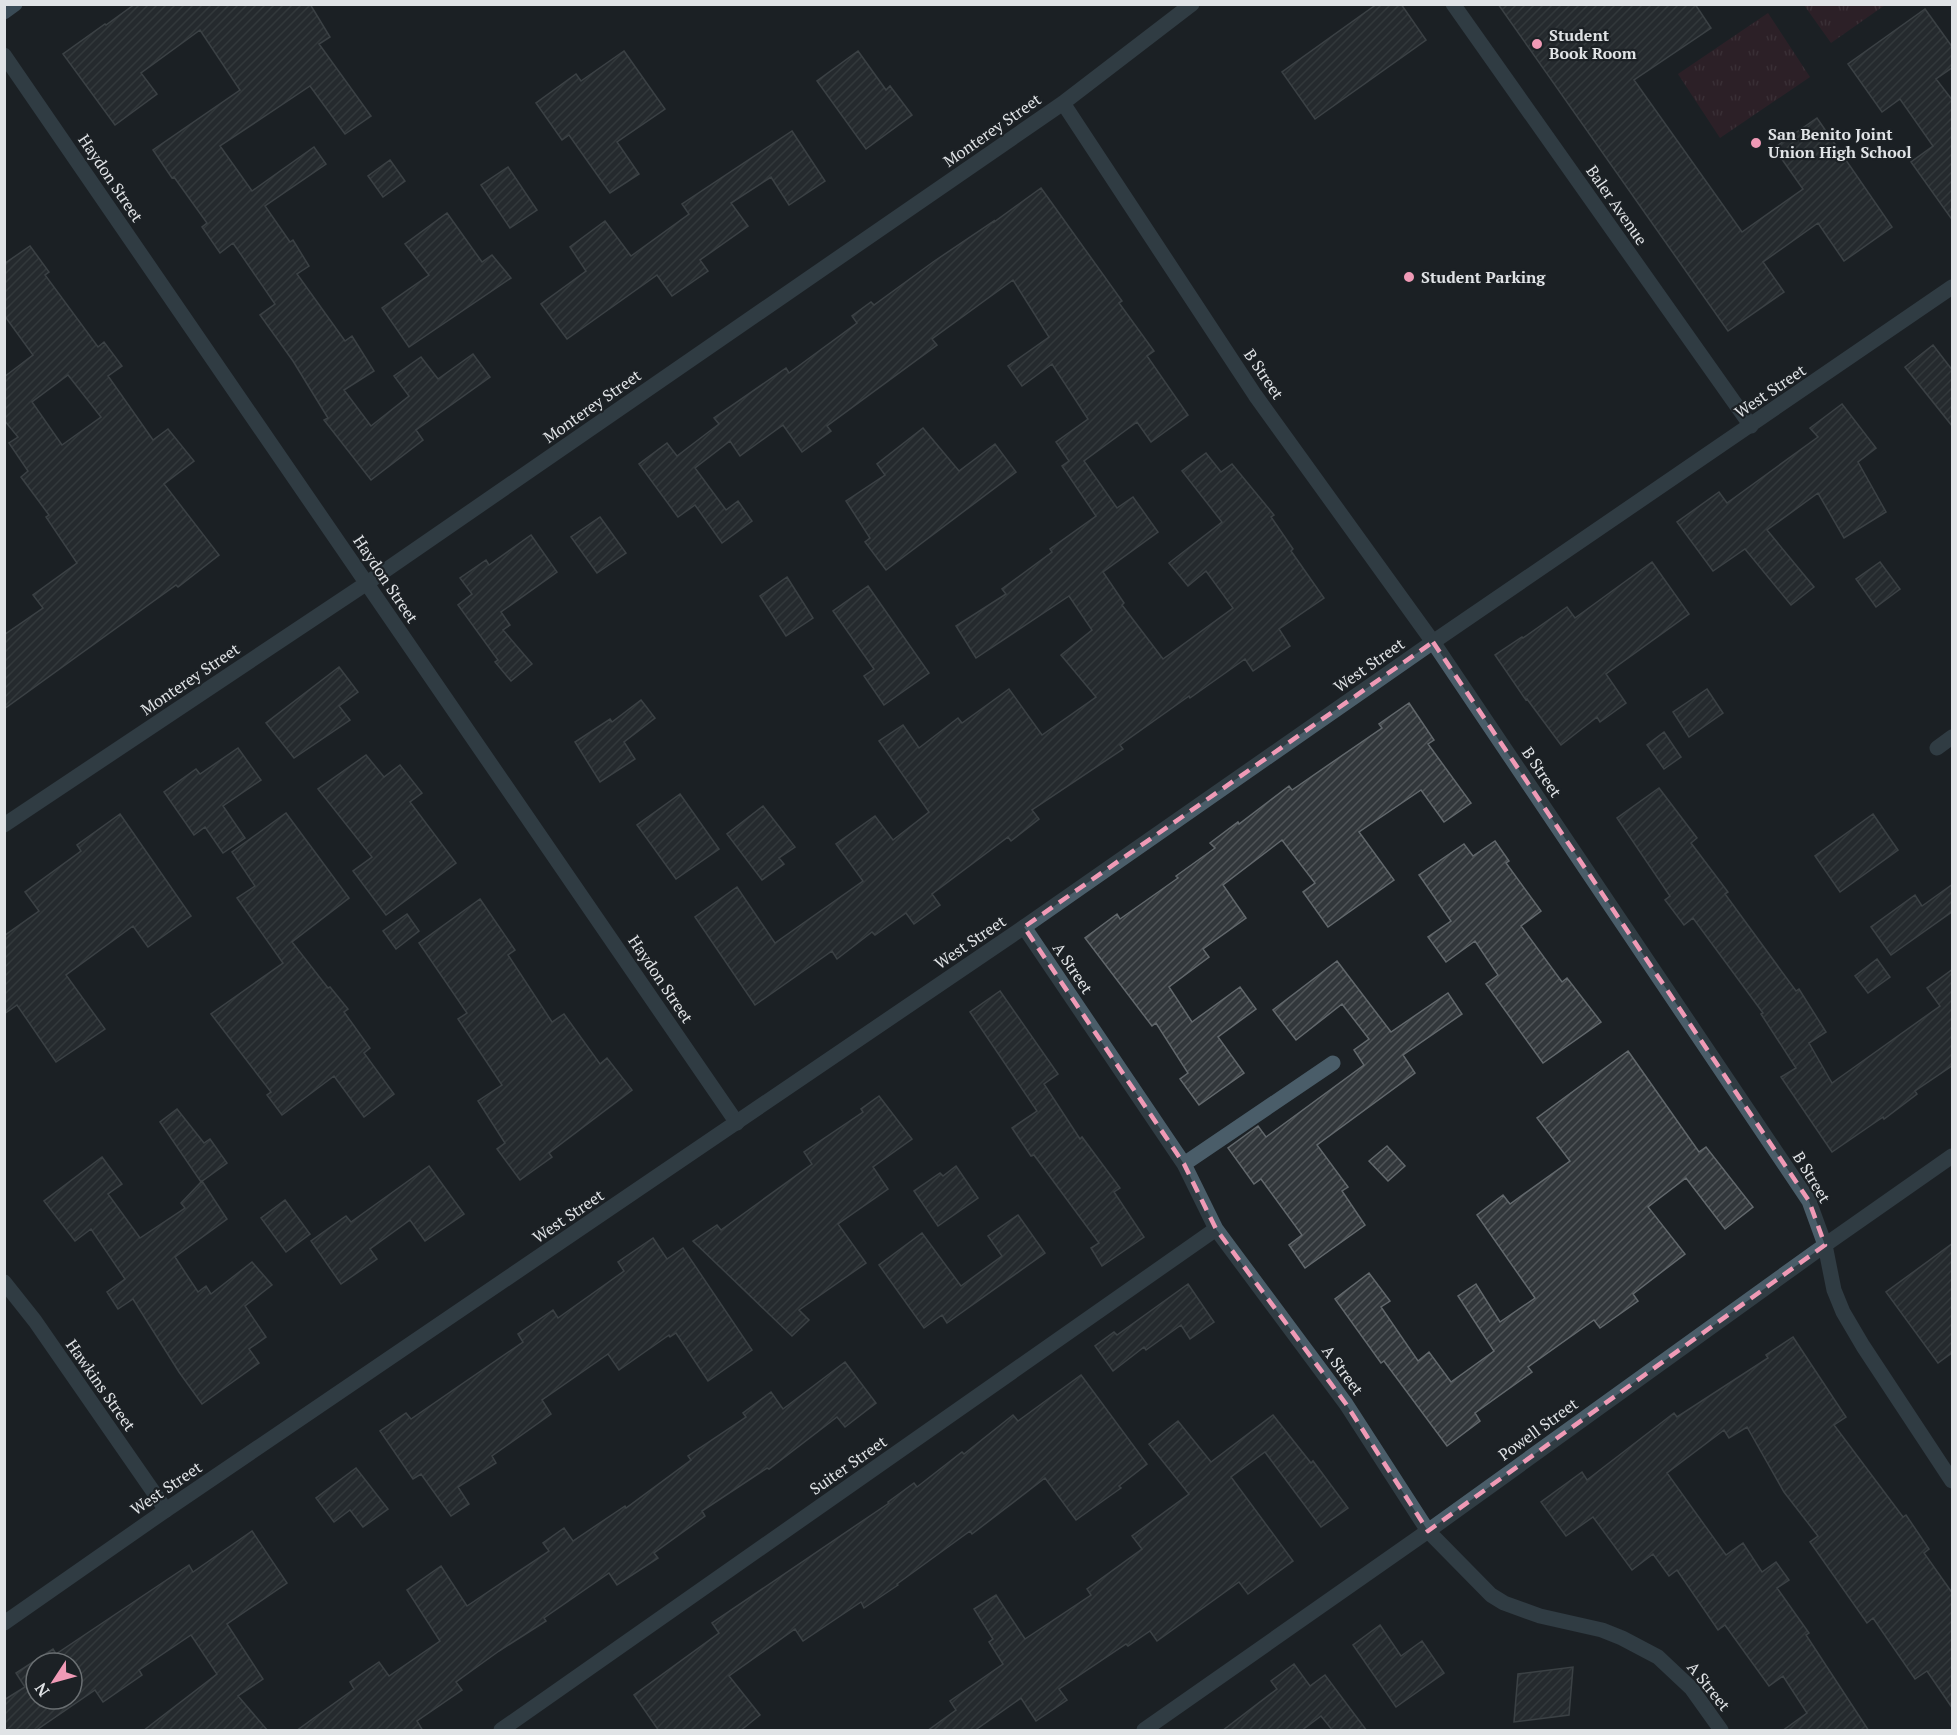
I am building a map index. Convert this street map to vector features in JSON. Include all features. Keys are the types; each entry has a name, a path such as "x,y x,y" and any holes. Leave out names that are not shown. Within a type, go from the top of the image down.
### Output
{"main road":[{"path":"4,12 15,4"}],"street":[{"name":"Monterey Street","path":"4,825 367,583 1063,103 1192,4"},
{"name":"Baler Avenue","path":"1453,4 1751,426"},
{"name":"Haydon Street","path":"4,55 737,1123"},
{"name":"B Street","path":"1063,103 1256,395 1433,642 1809,1201 1825,1245 1834,1290 1843,1312 1953,1481"},
{"name":"West Street","path":"4,1623 166,1510 1024,927 1433,642 1953,287"},
{"path":"1937,748 1953,737"},
{"name":"A Street","path":"1024,927 1184,1164 1216,1229 1346,1404 1428,1531 1491,1594 1504,1603 1540,1616 1602,1630 1658,1656 1691,1688 1721,1731"},
{"path":"1184,1164 1333,1063"},
{"name":"Powell Street","path":"1144,1731 1953,1156"},
{"name":"Suiter Street","path":"501,1731 1216,1229"},
{"name":"Hawkins Street","path":"4,1282 36,1321 166,1510"}],"highlighted area":[{"path":"1433,642 1809,1201 1825,1245 1428,1531 1346,1404 1216,1229 1184,1164 1024,927"}],"green space":[{"path":"1804,5 1885,5 1831,43"},
{"path":"1768,13 1810,77 1720,138 1678,74"}],"building":[{"path":"135,4 310,4 330,37 319,44 371,116 345,134 310,86 220,146 252,191 314,147 326,164 265,206 290,242 293,240 309,266 297,274 345,341 352,336 374,371 344,390 371,426 409,396 394,376 421,357 438,379 473,354 490,377 416,430 423,440 371,480 324,420 328,418 293,361 260,315 275,304 233,243 220,253 202,227 207,223 153,150 240,90 200,30 141,73 157,94 115,125 63,54"},
{"path":"1377,4 1401,4 1426,40 1315,119 1282,72"},
{"path":"1498,4 1695,4 1711,28 1634,80 1742,232 1803,189 1774,148 1817,118 1892,227 1844,261 1818,223 1763,262 1784,292 1728,331"},
{"path":"1925,9 1953,48 1953,67 1936,79 1953,101 1953,221 1911,162 1933,146 1900,99 1882,112 1848,64"},
{"path":"624,51 665,109 617,142 639,174 610,193 569,135 562,140 536,103 576,74 581,81"},
{"path":"858,51 886,90 890,86 912,115 866,149 817,81"},
{"path":"792,131 825,181 789,205 771,177 731,203 748,226 700,260 708,271 672,296 657,275 567,339 541,304 586,271 570,247 605,221 631,256 689,214 682,204"},
{"path":"390,160 405,181 383,197 368,176"},
{"path":"508,167 537,210 510,228 481,185"},
{"path":"1041,188 1122,301 1119,303 1154,351 1147,356 1188,415 1151,442 1137,422 1084,461 1117,508 1133,497 1158,532 1103,572 1124,603 1122,605 1163,659 1233,608 1206,571 1188,586 1169,563 1222,522 1182,471 1206,453 1221,472 1232,464 1274,515 1271,517 1293,549 1291,551 1324,598 1279,629 1290,646 1253,671 1245,659 1120,745 1123,749 1032,810 1039,819 1011,841 1008,837 932,894 940,905 914,924 906,913 875,935 872,932 837,959 832,951 755,1005 695,917 737,887 775,943 863,881 836,844 875,816 893,840 929,812 879,741 903,725 919,748 958,718 962,723 1009,689 1042,735 1096,697 1061,655 1092,630 1069,596 976,658 956,626 1006,594 1002,589 1052,552 1050,549 1096,516 1062,466 1069,461 1056,442 1088,419 1052,364 1022,386 1008,366 1049,337 1013,280 932,339 937,345 827,426 831,431 802,452 783,425 740,456 730,441 695,468 726,510 738,501 752,521 722,543 695,505 678,517 639,464 667,443 677,456 719,424 714,418 786,368 789,373 857,323 852,316 871,302 874,305"},
{"path":"447,213 482,262 492,255 511,278 409,347 382,308 429,275 405,244"},
{"path":"30,246 49,272 45,275 98,347 104,342 122,366 108,376 153,440 168,429 194,461 164,484 219,555 178,587 176,585 4,709 4,635 43,608 33,595 77,563 46,517 49,515 21,477 28,471 9,443 18,437 4,420 4,377 33,355 4,315 4,264","holes":["68,375 101,417 62,445 32,402"]},
{"path":"1933,345 1953,371 1953,427 1905,367"},
{"path":"1842,404 1876,448 1858,462 1886,512 1844,538 1818,493 1767,530 1814,587 1791,605 1745,549 1713,571 1677,522 1719,492 1727,503 1818,437 1810,428"},
{"path":"923,428 959,471 995,444 1016,472 886,570 865,542 870,538 846,501 885,475 877,464"},
{"path":"600,517 626,553 597,573 571,537"},
{"path":"531,535 557,572 501,612 510,625 503,630 532,664 511,681 495,662 498,660 458,605 472,594 460,578 486,560 489,565"},
{"path":"1652,562 1689,614 1606,674 1626,703 1600,722 1597,717 1561,745 1495,655 1567,607 1575,618"},
{"path":"1880,562 1900,589 1876,607 1856,579"},
{"path":"787,577 813,618 786,636 760,596"},
{"path":"868,586 929,673 884,705 864,676 874,669 833,611"},
{"path":"339,667 358,692 339,706 350,720 294,758 266,723"},
{"path":"1707,689 1723,713 1689,737 1673,712"},
{"path":"641,700 655,718 624,742 635,759 600,782 575,742 610,719 612,722"},
{"path":"1409,703 1434,740 1428,744 1471,803 1444,822 1421,790 1359,832 1394,880 1328,927 1303,892 1315,883 1282,840 1223,885 1246,918 1203,949 1209,957 1169,987 1192,1022 1240,987 1256,1009 1218,1037 1244,1073 1199,1105 1180,1079 1188,1073 1156,1023 1152,1026 1085,938 1117,914 1120,919 1178,878 1176,876 1215,848 1210,843 1289,786 1292,790 1382,728 1379,724"},
{"path":"1664,732 1681,757 1664,769 1647,745"},
{"path":"238,748 261,780 223,806 245,838 223,853 205,827 194,835 164,792 196,769 200,774"},
{"path":"366,755 384,777 400,765 422,793 410,802 456,863 386,915 353,871 372,857 318,789"},
{"path":"1659,788 1697,838 1691,843 1728,892 1725,894 1796,991 1799,989 1826,1032 1809,1043 1832,1083 1940,1006 1927,988 1953,969 1953,1065 1915,1091 1917,1094 1884,1119 1883,1117 1832,1152 1781,1077 1796,1068 1761,1014 1763,1013 1693,918 1684,925 1665,900 1670,896 1617,818"},
{"path":"680,794 719,849 676,879 637,825"},
{"path":"763,806 795,847 779,858 784,864 762,880 727,834"},
{"path":"286,813 349,898 292,942 328,988 330,987 348,1009 344,1012 370,1048 364,1053 394,1094 364,1117 334,1076 282,1115 267,1095 271,1092 211,1014 283,963 237,898 255,886 232,852"},
{"path":"120,814 191,916 148,947 133,926 66,975 105,1029 56,1062 17,1005 4,1014 4,936 39,911 25,892 81,851 77,845"},
{"path":"1873,814 1898,850 1840,892 1815,856"},
{"path":"1495,841 1509,861 1506,863 1541,911 1521,926 1562,982 1567,978 1601,1022 1543,1063 1486,984 1498,975 1475,941 1446,962 1428,937 1451,921 1419,875 1464,844 1473,856"},
{"path":"1953,884 1953,911 1891,955 1871,927 1915,895 1922,906"},
{"path":"480,899 515,950 508,955 552,1022 564,1014 600,1064 607,1058 632,1090 549,1153 552,1157 520,1180 497,1149 505,1143 478,1101 502,1085 458,1019 467,1013 419,943"},
{"path":"407,914 419,931 396,949 383,931"},
{"path":"1877,959 1890,977 1868,993 1855,976"},
{"path":"1337,961 1391,1032 1448,993 1462,1014 1403,1055 1415,1073 1317,1145 1348,1187 1342,1191 1365,1225 1305,1268 1289,1245 1302,1235 1261,1179 1254,1184 1228,1148 1258,1126 1266,1137 1364,1065 1354,1050 1369,1039 1342,1004 1296,1040 1273,1010"},
{"path":"1000,991 1058,1074 1044,1084 1080,1139 1082,1137 1120,1188 1114,1192 1144,1237 1102,1266 1091,1248 1099,1243 1012,1128 1037,1111 970,1012"},
{"path":"1628,1051 1699,1152 1706,1147 1753,1207 1725,1229 1686,1178 1648,1207 1685,1254 1633,1294 1638,1301 1600,1328 1594,1320 1528,1367 1532,1372 1475,1413 1480,1421 1447,1446 1384,1361 1381,1363 1335,1299 1369,1273 1390,1301 1381,1307 1418,1361 1429,1352 1451,1382 1494,1351 1458,1296 1476,1284 1500,1322 1535,1298 1477,1215 1503,1195 1510,1204 1570,1161 1537,1118"},
{"path":"879,1096 912,1139 873,1167 888,1189 838,1224 866,1263 799,1310 809,1320 792,1336 693,1241 717,1225 721,1230 812,1164 804,1152 863,1112 861,1109"},
{"path":"177,1109 204,1143 210,1139 227,1163 201,1182 160,1122"},
{"path":"1387,1146 1405,1166 1388,1181 1369,1161"},
{"path":"102,1157 122,1184 108,1194 140,1238 185,1208 181,1203 202,1181 227,1219 175,1257 198,1292 206,1286 211,1294 252,1262 272,1285 245,1306 266,1337 249,1349 259,1363 202,1404 133,1299 118,1309 107,1292 125,1279 91,1229 75,1241 44,1201"},
{"path":"429,1166 464,1214 425,1241 410,1220 370,1249 377,1259 341,1284 311,1241 346,1216 351,1222"},
{"path":"956,1166 978,1198 938,1226 914,1191 940,1173 943,1176"},
{"path":"285,1200 310,1234 286,1252 261,1218"},
{"path":"1018,1215 1045,1253 947,1323 942,1315 924,1328 879,1265 922,1233 961,1286 1002,1256 988,1236"},
{"path":"653,1238 667,1259 683,1248 752,1350 708,1381 676,1333 670,1337 669,1335 619,1370 608,1354 542,1400 551,1414 492,1456 496,1463 458,1487 469,1504 451,1516 421,1474 413,1479 380,1431 406,1413 411,1419 523,1342 518,1334 553,1310 558,1318 624,1271 618,1262"},
{"path":"1953,1243 1953,1352 1938,1363 1886,1292"},
{"path":"1188,1284 1214,1322 1190,1339 1181,1325 1146,1350 1144,1347 1113,1371 1095,1346 1114,1332 1117,1335"},
{"path":"1793,1337 1846,1417 1834,1425 1903,1517 1906,1515 1929,1549 1924,1553 1953,1594 1953,1709 1927,1671 1915,1679 1873,1618 1867,1623 1810,1542 1818,1536 1784,1492 1747,1427 1729,1438 1724,1430 1667,1473 1726,1555 1743,1543 1762,1572 1776,1562 1789,1580 1777,1588 1809,1633 1806,1635 1869,1731 1782,1731 1807,1713 1783,1676 1769,1686 1725,1625 1718,1630 1677,1570 1669,1576 1653,1554 1632,1570 1593,1517 1566,1536 1541,1502 1582,1472 1587,1480 1674,1413 1677,1417 1768,1358 1766,1355"},
{"path":"845,1362 876,1403 845,1427 837,1417 769,1469 767,1468 702,1511 705,1516 654,1553 658,1558 617,1585 609,1573 544,1618 546,1621 456,1682 462,1690 417,1721 423,1731 296,1731 354,1689 350,1682 379,1662 389,1676 440,1641 407,1590 441,1566 467,1606 549,1551 543,1543 564,1528 573,1541 625,1506 626,1508 691,1460 688,1456 746,1417 743,1413 771,1392 783,1409"},
{"path":"1081,1375 1147,1464 1119,1486 1121,1488 1076,1520 1045,1478 972,1534 970,1531 864,1608 861,1602 803,1641 795,1629 729,1676 760,1715 740,1731 659,1731 634,1695 719,1633 712,1623 889,1503 914,1483 917,1487 1013,1415 1018,1421"},
{"path":"1273,1415 1311,1463 1313,1461 1348,1508 1321,1527 1265,1452 1231,1477 1293,1561 1248,1594 1239,1582 1157,1641 1150,1631 1128,1646 1126,1644 1059,1689 1067,1700 1036,1721 1021,1698 974,1731 927,1731 956,1710 950,1701 1003,1664 989,1642 993,1639 974,1609 996,1595 1025,1639 1091,1595 1087,1589 1142,1549 1132,1536 1189,1494 1149,1444 1178,1421 1211,1462"},
{"path":"356,1468 388,1509 363,1527 350,1510 334,1522 316,1498"},
{"path":"252,1531 287,1583 227,1624 263,1679 238,1696 268,1731 143,1731 217,1674 191,1635 139,1670 142,1675 103,1702 95,1690 84,1698 84,1651 60,1651 189,1565 193,1572"},
{"path":"1380,1625 1401,1656 1422,1641 1444,1673 1396,1707 1353,1645"},
{"path":"1294,1664 1310,1686 1325,1675 1367,1731 1333,1731 1321,1716 1301,1731 1222,1731 1277,1689 1271,1681"},
{"path":"1573,1667 1569,1715 1514,1722 1518,1674"},
{"path":"24,1668 24,1685 16,1673"},
{"path":"24,1688 24,1711 64,1711 35,1731 4,1731 4,1700"}],"place":[{"name":"Student Book Room","path":"1537,44"},
{"name":"San Benito Joint Union High School","path":"1756,143"},
{"name":"Student Parking","path":"1409,277"}]}
